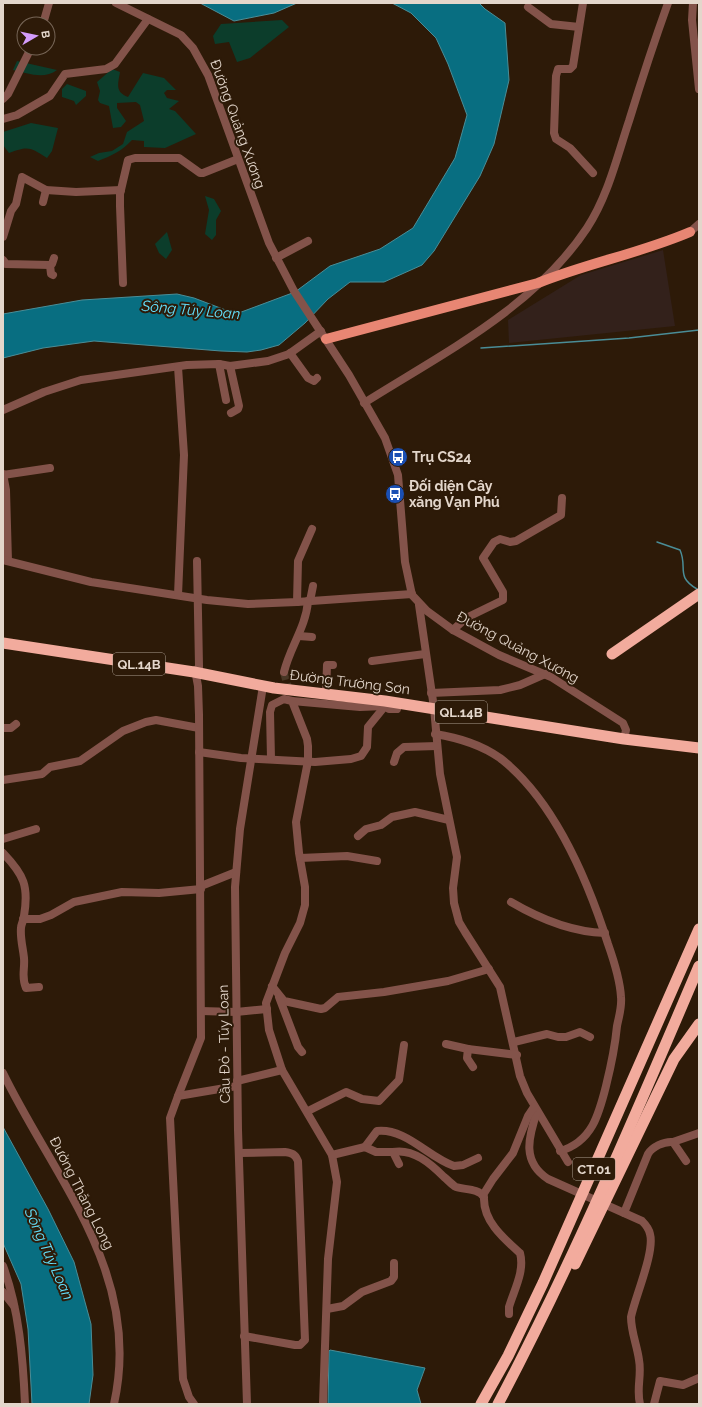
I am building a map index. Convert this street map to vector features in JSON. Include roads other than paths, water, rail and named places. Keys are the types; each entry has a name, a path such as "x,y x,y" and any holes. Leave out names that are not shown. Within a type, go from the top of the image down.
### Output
{"highway":[{"path":"614,653 699,594"},
{"name":"Đường Trường Sơn","path":"3,643 194,672 268,687 295,696 326,694 398,703 624,739 697,749"},
{"name":"CT.01","path":"481,1404 508,1356 543,1283 699,929"},
{"name":"CT.01","path":"498,1404 521,1360 594,1208 699,966"},
{"path":"521,1360 557,1300 592,1232 674,1059 699,1024"}],"main road":[{"path":"322,333 538,283 570,270 665,243 695,231"}],"street":[{"path":"45,16 49,3"},
{"path":"583,3 572,68 558,69 556,76 554,133 556,139 570,148 593,173"},
{"path":"364,403 482,329 524,298 563,259 587,228 609,183 668,3"},
{"path":"693,3 696,19 699,89"},
{"name":"Đường Quảng Xương","path":"121,4 181,36 199,56 208,75 257,212 276,258 385,438 398,476 405,562 412,594 420,604 453,630 499,654 545,674 623,723 626,730 624,739"},
{"path":"528,7 551,24 579,27"},
{"path":"3,119 17,115 50,96 65,74 106,69 115,64 148,19"},
{"path":"3,99 8,94 27,56"},
{"path":"123,283 119,227 121,190 128,160 135,158 179,158 200,173 238,159"},
{"path":"3,237 7,211 16,204 22,178 46,190 76,192 121,190"},
{"path":"43,202 46,190"},
{"path":"695,231 699,224"},
{"path":"276,258 308,241"},
{"path":"3,260 6,264 52,261 51,274 53,276"},
{"path":"3,410 44,392 81,380 117,373 219,364 230,366 268,361 290,353 322,333"},
{"path":"290,353 308,378 314,381 317,378"},
{"path":"219,364 226,400"},
{"path":"230,366 239,406 238,409 231,413"},
{"path":"178,367 184,455 178,595"},
{"path":"50,468 3,475 6,490 5,560 91,582 197,599 248,604 412,594"},
{"path":"453,630 466,618 502,600 503,592 483,558 494,542 500,539 510,542 516,541 556,519 561,515 562,498"},
{"path":"297,602 298,561 312,529"},
{"path":"194,1404 189,1397 183,1378 170,1118 201,1038 199,728 198,686 194,672 194,670 199,668 197,561"},
{"path":"284,672 307,613 313,586"},
{"path":"420,604 425,654 434,708 437,746 456,857 453,888 454,903 462,927 500,987 517,1055 520,1076 535,1110 568,1162"},
{"path":"299,636 312,637"},
{"path":"372,661 425,654"},
{"path":"326,694 327,665 333,665"},
{"path":"432,693 500,690 520,685 545,674"},
{"name":"Cầu Đỏ - Túy Loan","path":"248,1404 244,1336 238,1153 235,887 240,829 252,758 268,687"},
{"path":"295,696 307,739 308,762 296,822 305,887 305,905 300,923 285,953 266,1002 269,1030 282,1070 308,1111 332,1155 337,1182 328,1259 323,1404"},
{"path":"271,759 270,712 272,704 295,696 360,707 385,706 389,709 397,709 398,703"},
{"path":"199,752 241,758 308,762 351,759 361,756 367,747 368,727 385,706"},
{"path":"3,780 42,774 50,767 80,761 123,732 146,722 156,720 199,728"},
{"path":"3,728 11,728 16,724"},
{"path":"436,734 469,741 487,750 505,763 526,784 540,802 562,836 587,886 605,933 616,970 621,996 621,1009 615,1051 599,1112 595,1121 580,1142 571,1148 560,1151"},
{"path":"394,762 397,753 404,747 437,746"},
{"path":"358,836 366,829 381,824 392,817 415,812 449,820"},
{"path":"3,839 36,829"},
{"path":"3,854 23,878 26,889 24,919 20,926 24,960 22,980 26,988 39,987"},
{"path":"300,858 347,856 377,861"},
{"path":"24,919 40,919 51,915 74,902 122,892 159,893 201,887 236,872"},
{"path":"511,902 557,924 582,931 605,933"},
{"path":"272,986 284,1001 321,1009 325,1008 338,997 384,992 448,981 489,969"},
{"path":"279,996 296,1042 302,1052"},
{"path":"201,1011 236,1012 267,1008"},
{"path":"514,1042 547,1034 558,1038 580,1032 590,1037"},
{"path":"308,1111 346,1092 366,1100 379,1101 399,1080 404,1044"},
{"path":"446,1044 468,1049 517,1055"},
{"path":"468,1049 467,1058 473,1066"},
{"path":"178,1096 237,1083 282,1070"},
{"name":"Đường Thăng Long","path":"3,1073 77,1206 94,1239 108,1275 120,1342 118,1385 114,1404"},
{"path":"535,1110 529,1146 531,1163 541,1175 642,1221 648,1227 650,1235 649,1252 631,1317 631,1326 640,1362 637,1393 640,1404"},
{"path":"509,1314 509,1307 521,1267 521,1257 520,1253 487,1218 483,1195 493,1179 513,1154 528,1116 535,1110"},
{"path":"365,1147 377,1131 388,1130 402,1136 447,1164 454,1166 463,1165 478,1158"},
{"path":"624,1213 650,1151 666,1142 673,1142 699,1133"},
{"path":"673,1142 686,1161"},
{"path":"332,1155 365,1147 376,1152 403,1152 416,1155 430,1164 454,1186 483,1195"},
{"path":"393,1152 399,1164"},
{"path":"238,1153 292,1153 296,1156 298,1161 305,1340 300,1345 296,1345 244,1336"},
{"path":"327,1309 342,1306 362,1292 391,1281 394,1278 394,1263"},
{"path":"3,1266 11,1289 15,1307 24,1374 25,1404"},
{"path":"3,1292 15,1307"},
{"path":"654,1404 660,1381 683,1385 699,1378"}],"water":[{"path":"200,3 297,3 274,13 234,21"},
{"name":"Sông Túy Loan","path":"392,3 479,3 505,23 509,80 494,144 480,176 434,251 422,265 384,282 350,282 328,299 305,323 279,345 261,350 247,352 221,351 94,341 43,348 3,358 3,314 82,300 177,294 194,298 236,314 295,292 330,266 380,249 413,228 455,158 467,115 448,64 436,38 411,13"},
{"name":"Sông Túy Loan","path":"3,1127 48,1209 74,1262 91,1324 93,1375 89,1404 32,1404 28,1329 21,1284 3,1243"},
{"path":"330,1350 425,1368 417,1390 421,1404 328,1404"}],"waterway":[{"path":"481,348 629,338 699,330"},
{"path":"657,542 680,550 684,576 686,580 697,589"}],"tunnel":[{"path":"284,672 290,695"}],"place":[{"name":"Trụ CS24","path":"398,457"},
{"name":"Đối diện Cây xăng Vạn Phú","path":"395,494"}]}
